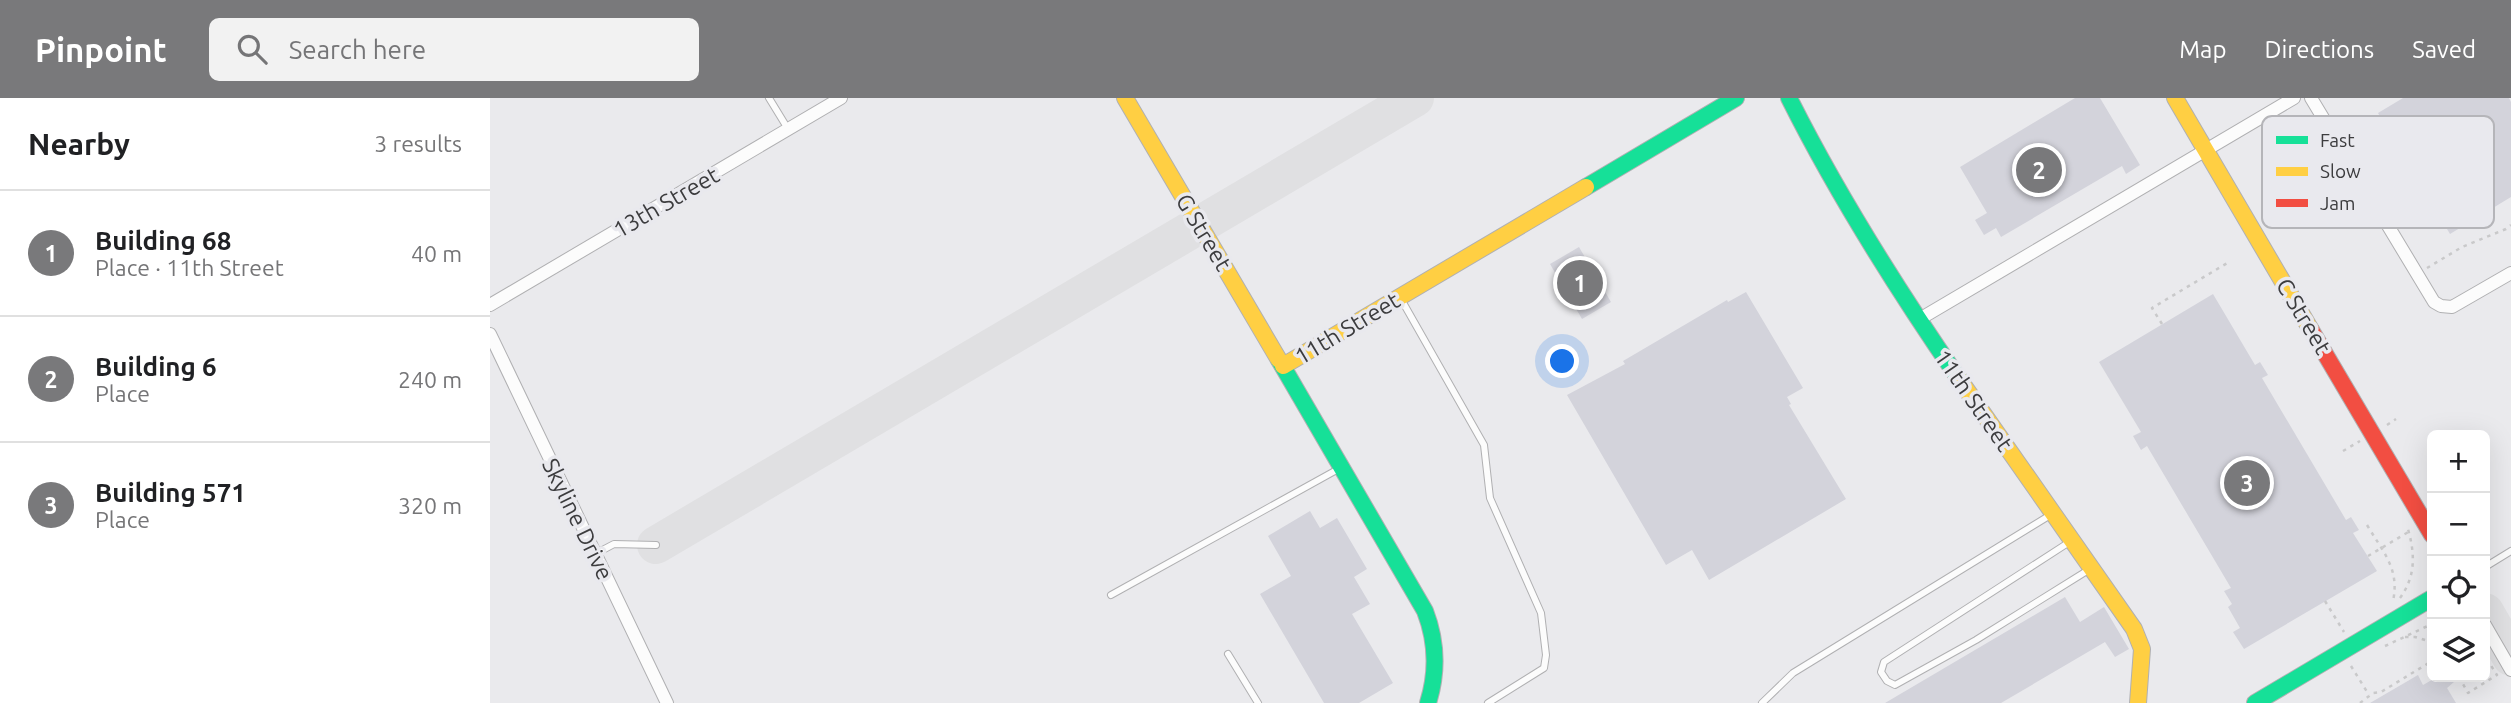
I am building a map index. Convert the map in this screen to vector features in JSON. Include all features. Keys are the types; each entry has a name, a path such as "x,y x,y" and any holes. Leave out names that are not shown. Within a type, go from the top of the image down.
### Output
{"street":[{"name":"13th Street","path":"490,305 841,98"},
{"name":"G Street","path":"1125,98 1283,366"},
{"name":"11th Street","path":"1427,703 1435,675 1436,657 1431,625 1419,598 1283,366 1736,98"},
{"name":"11th Street","path":"1789,98 1822,164 1917,320 2126,616 2142,649 2138,703"},
{"name":"C Street","path":"2175,98 2427,526"},
{"path":"2264,116 2294,98"},
{"path":"2311,98 2322,116"},
{"path":"1917,320 2262,117"},
{"path":"2389,228 2434,302 2441,306 2452,307 2511,273"},
{"name":"Skyline Drive","path":"490,334 667,703"},
{"path":"2261,702 2427,601"},
{"path":"2490,634 2511,670"}],"lane":[{"path":"769,98 788,130"},
{"path":"1400,297 1485,445 1490,498 1541,612 1546,655 1544,668 1488,703"},
{"path":"1111,595 1342,467"},
{"path":"1762,703 1793,673 2053,513"},
{"path":"2072,540 1884,662 1881,672 1887,681 1895,684 1965,646 2092,568"},
{"path":"595,554 614,544 656,545"},
{"path":"2490,564 2511,551"},
{"path":"1228,654 1258,703"}],"path":[{"path":"2427,268 2462,247 2511,225"},
{"path":"2162,324 2152,308 2229,262"},
{"path":"2367,525 2396,578 2392,607 2410,581 2414,547 2406,520"},
{"path":"2368,556 2409,531 2427,528"},
{"path":"2325,601 2347,638"},
{"path":"2382,648 2427,626"},
{"path":"2400,638 2415,637 2427,641"},
{"path":"2350,663 2369,695"},
{"path":"2490,664 2497,674 2490,679"},
{"path":"2360,703 2369,695 2381,692 2427,665"},
{"path":"2462,682 2468,693 2485,682"}],"building":[{"path":"2075,98 2100,98 2140,165 2126,174 2122,166 2001,237 1996,228 1984,235 1975,220 1987,213 1960,167"},
{"path":"2403,98 2509,98 2511,197 2494,207 2494,116 2380,116 2378,113"},
{"path":"2446,228 2460,228 2450,234"},
{"path":"1579,247 1611,302 1582,319 1550,264"},
{"path":"1746,292 1803,388 1787,397 1791,404 1789,405 1846,499 1709,580 1692,550 1666,565 1567,395 1625,364 1623,361 1727,300 1728,302"},
{"path":"2213,294 2255,365 2260,362 2268,375 2262,378 2346,520 2351,517 2359,530 2353,533 2377,571 2244,649 2233,632 2240,628 2228,607 2232,604 2224,591 2231,588 2147,446 2141,450 2133,436 2141,432 2099,362"},
{"path":"1310,511 1320,528 1337,518 1367,569 1354,577 1370,604 1352,614 1393,683 1359,703 1324,703 1260,594 1291,576 1268,536"},
{"path":"2065,597 2080,622 2104,607 2129,649 2115,657 2105,642 2001,703 1885,703"},
{"path":"2418,675 2423,685 2428,682 2454,682 2447,688 2456,703 2370,703"}],"taxiway":[{"path":"656,545 1415,98"},
{"path":"2489,619 2511,657"}],"traffic: fast":[{"path":"1586,187 1736,98"},
{"path":"1789,98 1869,242 1959,379"},
{"path":"1279,360 1425,611 1435,657 1428,703"},
{"path":"2255,703 2427,601"}],"traffic: slow":[{"path":"1125,98 1279,360"},
{"path":"2175,98 2311,330"},
{"path":"1283,366 1586,187"},
{"path":"1959,379 2134,629 2142,649 2138,703"}],"traffic: jam":[{"path":"2311,330 2427,527"}],"place":[{"name":"Building 6","path":"2039,170"},
{"name":"Building 68","path":"1580,283"},
{"name":"Building 571","path":"2247,483"}]}
